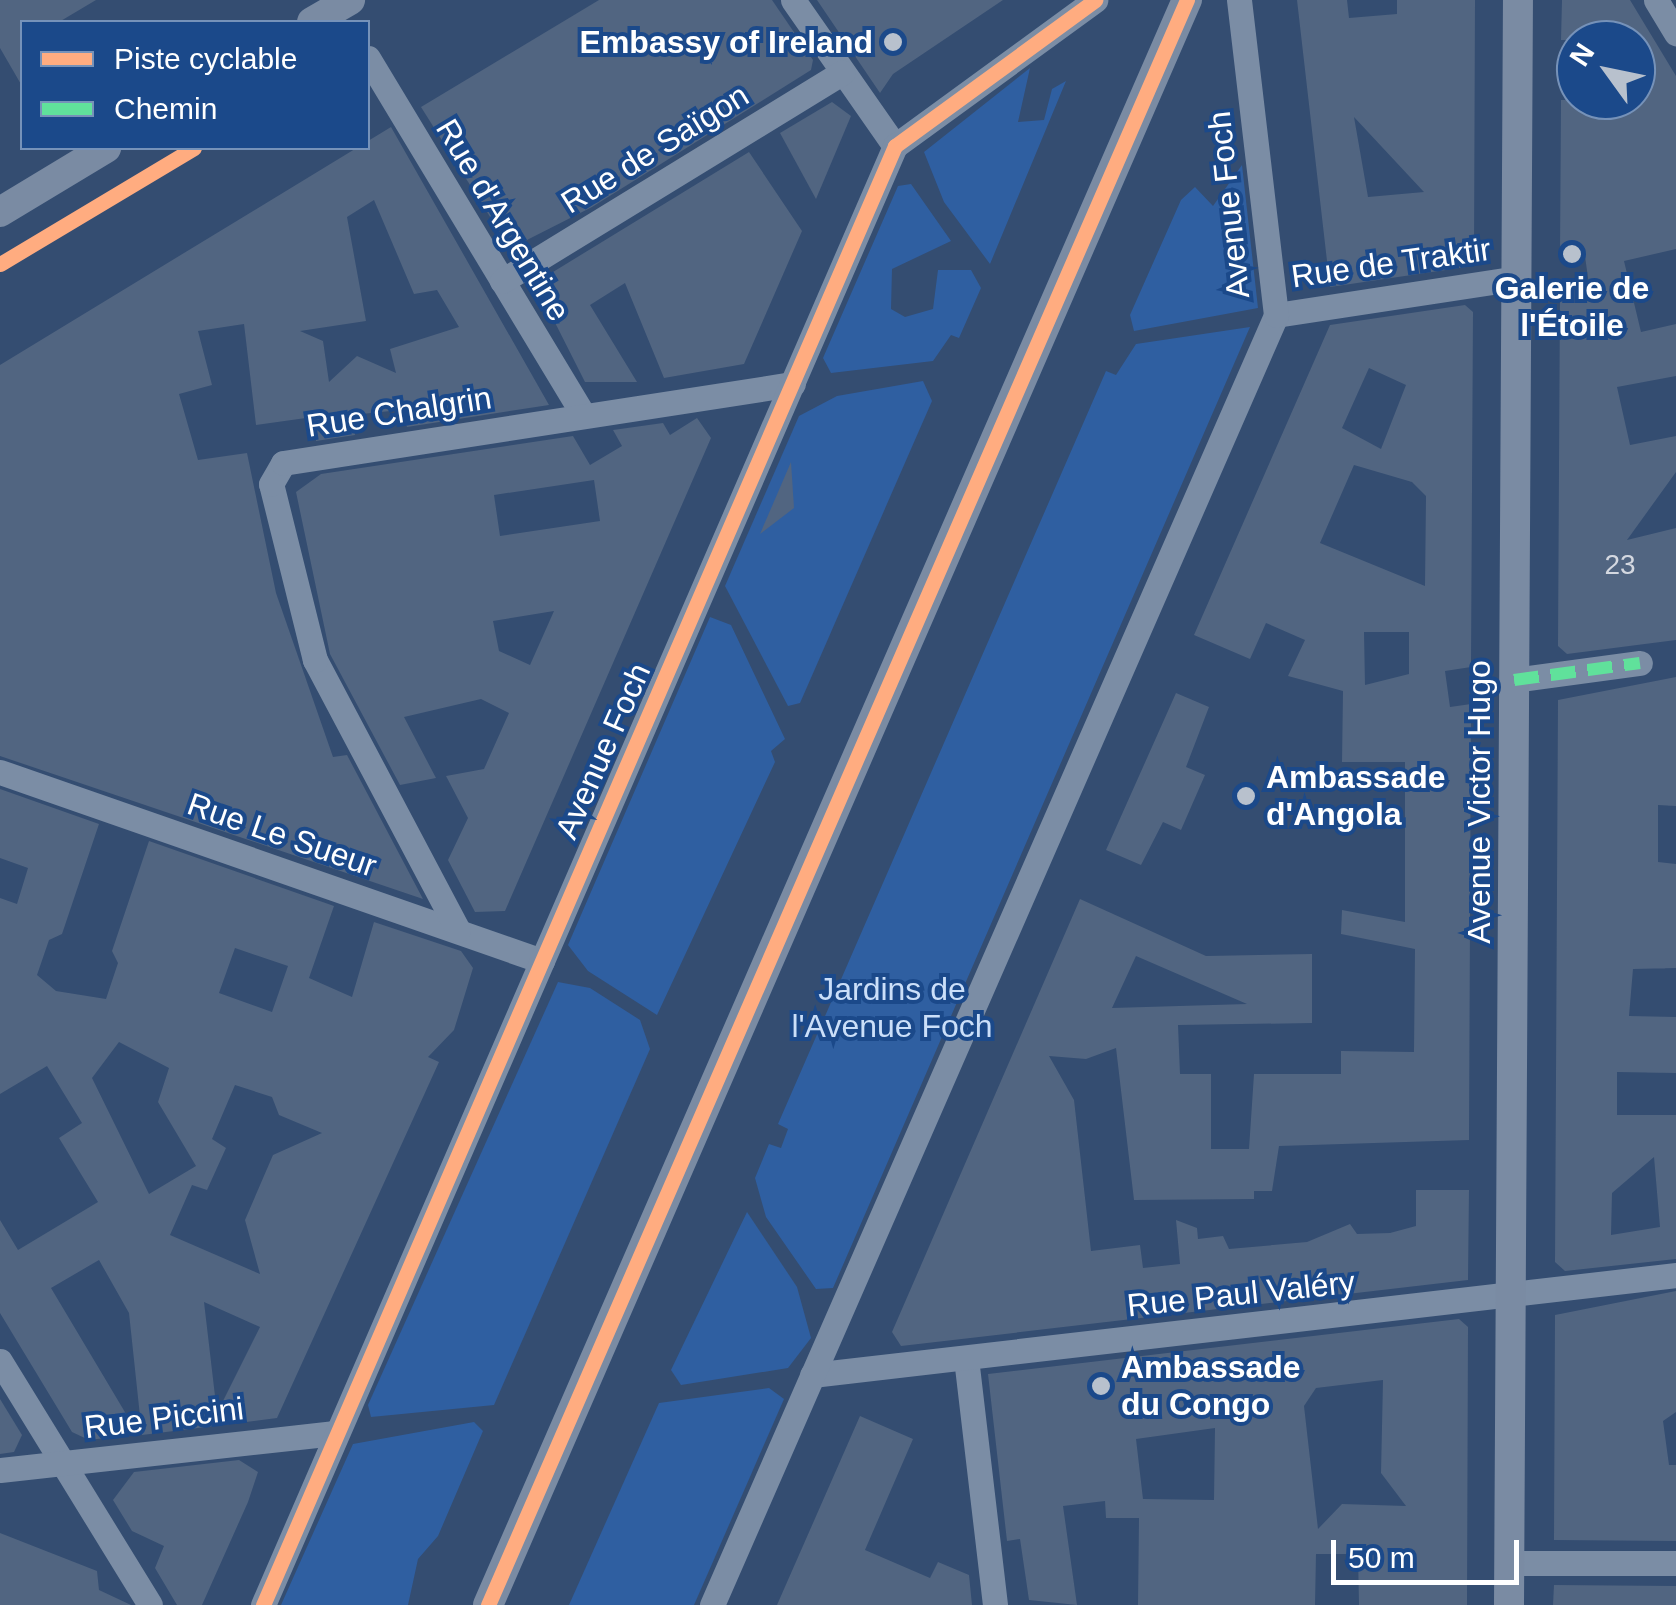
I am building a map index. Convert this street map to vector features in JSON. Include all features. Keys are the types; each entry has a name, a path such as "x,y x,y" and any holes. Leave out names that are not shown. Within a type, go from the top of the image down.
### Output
{"main road":[{"path":"488,1605 1186,0"},
{"name":"Avenue Victor Hugo","path":"1509,1605 1518,0"},
{"path":"0,212 103,150"}],"street":[{"path":"793,0 895,146 1094,0"},
{"name":"Avenue Foch","path":"712,1605 1276,314 1239,0"},
{"path":"1656,0 1676,33"},
{"name":"Rue d'Argentine","path":"370,61 584,416"},
{"name":"Rue de Saïgon","path":"502,281 842,73"},
{"name":"Avenue Foch","path":"262,1605 895,146"},
{"name":"Rue de Traktir","path":"1276,314 1516,278"},
{"name":"Rue Chalgrin","path":"458,930 315,660 271,484 283,463 792,384"},
{"path":"1514,680 1640,663"},
{"name":"Rue Le Sueur","path":"0,772 542,961"},
{"name":"Rue Paul Valéry","path":"812,1375 1676,1275"},
{"path":"966,1358 995,1605"},
{"path":"0,1361 150,1605"},
{"name":"Rue Piccini","path":"0,1470 335,1433"},
{"path":"1509,1564 1676,1563"}],"green space":[{"path":"1030,68 1018,122 1044,120 1052,89 1066,81 990,264 944,202 924,152"},
{"path":"1242,165 1258,308 1134,331 1130,315 1181,200 1195,187 1213,206"},
{"path":"911,184 951,241 892,269 891,309 905,317 933,309 938,270 971,270 981,288 959,338 951,335 933,361 831,373 823,358 898,186"},
{"name":"Jardins de l'Avenue Foch","path":"1250,327 833,1288 816,1289 766,1217 755,1178 769,1144 781,1148 788,1129 778,1124 1106,371 1116,375 1136,344"},
{"path":"923,381 932,401 800,703 788,706 725,586 799,416 837,396"},
{"path":"710,617 731,625 785,739 771,751 775,762 657,1015 588,971 568,945"},
{"path":"558,982 590,988 640,1020 650,1049 494,1405 371,1417 368,1405"},
{"path":"747,1212 797,1287 811,1338 788,1368 681,1385 671,1370"},
{"path":"769,1388 784,1399 694,1605 569,1605 659,1403"},
{"path":"474,1422 483,1431 438,1536 418,1559 408,1605 281,1605 353,1444"}],"building":[{"path":"0,0 96,0 62,20 20,20 20,83 0,48"},
{"path":"599,0 772,0 813,60 811,70 592,207 521,243 504,239 421,107"},
{"path":"817,0 1003,0 893,74 880,93"},
{"path":"1297,0 1347,0 1349,18 1397,14 1397,0 1475,0 1474,259 1466,267 1330,287","holes":["1354,117 1424,192 1368,197"]},
{"path":"1562,0 1630,0 1642,20 1562,20"},
{"path":"1656,43 1676,76 1676,249 1624,261 1641,332 1676,324 1676,376 1617,387 1630,445 1676,436 1676,472 1627,540 1676,528 1676,640 1567,654 1558,646 1560,290 1589,285 1584,249 1560,252 1561,120 1656,120"},
{"path":"832,102 851,116 816,199 780,133"},
{"path":"391,127 549,405 407,427 400,410 352,415 355,435 316,441 313,417 256,425 244,324 198,331 212,385 179,394 198,460 247,453 276,593 333,757 347,755 423,899 0,756 0,365 353,150 370,150 370,140","holes":["374,200 414,294 437,290 459,327 390,349 396,373 357,356 329,382 323,341 300,331 366,321 347,217"]},
{"path":"749,152 802,231 744,364 664,378 625,283 590,305 637,382 585,382 535,283"},
{"path":"1465,305 1473,312 1471,667 1445,671 1450,707 1471,704 1469,1140 1279,1146 1272,1191 1254,1191 1254,1199 1134,1200 1116,1048 1086,1059 1049,1056 1074,1100 1091,1251 1140,1245 1143,1268 1180,1264 1176,1220 1197,1228 1198,1239 1223,1236 1229,1249 1307,1242 1350,1224 1357,1234 1390,1233 1416,1226 1416,1190 1469,1190 1468,1280 901,1346 892,1332 1080,899 1206,956 1312,954 1312,1023 1178,1025 1180,1074 1211,1074 1211,1149 1249,1149 1254,1074 1341,1074 1341,1051 1414,1052 1415,949 1341,934 1342,910 1405,922 1405,762 1342,762 1343,691 1288,676 1305,640 1266,623 1250,659 1194,635 1330,325","holes":["1369,368 1406,385 1381,449 1342,428","1354,465 1412,482 1426,496 1425,586 1320,543","1364,632 1409,632 1409,674 1365,685","1136,956 1247,1004 1112,1008"]},
{"path":"697,418 711,438 505,911 475,912 448,860 468,818 446,776 484,769 509,713 481,699 404,717 436,778 400,785 330,654 296,492 321,474 573,436 590,465 622,446 613,430 663,423 670,435","holes":["594,480 600,521 500,536 494,495","554,611 530,665 499,651 493,621"]},
{"path":"791,462 794,508 760,534"},
{"path":"1676,677 1676,806 1658,805 1658,862 1676,864 1676,968 1633,969 1629,1016 1676,1017 1676,1073 1617,1072 1617,1115 1676,1115 1676,1259 1565,1271 1555,1262 1558,700","holes":["1654,1157 1660,1227 1611,1235 1612,1193"]},
{"path":"1176,693 1209,707 1186,767 1205,775 1181,830 1163,822 1141,865 1106,850"},
{"path":"0,789 99,824 62,934 49,940 37,975 56,991 106,999 118,963 112,951 149,841 334,906 309,978 352,997 374,922 461,951 473,968 454,1030 428,1057 439,1062 277,1418 142,1435 129,1313 99,1260 51,1288 138,1434 89,1440 72,1432 0,1313 0,1220 18,1250 98,1202 59,1138 82,1123 47,1066 0,1094 0,898 17,904 28,868 0,858","holes":["235,948 288,966 272,1012 219,993","119,1042 169,1068 158,1102 196,1166 149,1194 92,1078","235,1085 272,1097 279,1115 322,1133 273,1155 245,1220 260,1274 170,1235 192,1185 207,1190 226,1148 212,1139","204,1302 260,1327 217,1413"]},
{"path":"1676,1291 1676,1412 1663,1421 1669,1465 1676,1465 1676,1541 1554,1540 1555,1315"},
{"path":"1459,1319 1468,1327 1467,1605 1359,1605 1358,1554 1316,1554 1315,1605 1138,1605 1139,1518 1106,1518 1105,1501 1063,1506 1077,1605 1029,1600 1020,1539 1007,1541 988,1374","holes":["1383,1380 1381,1473 1406,1506 1342,1504 1318,1529 1304,1406 1316,1388","1215,1428 1214,1500 1143,1499 1136,1439"]},
{"path":"0,1399 22,1435 14,1452 0,1454"},
{"path":"860,1416 913,1439 865,1550 930,1578 938,1562 969,1575 972,1605 777,1605"},
{"path":"239,1460 258,1472 248,1502 202,1605 177,1605 155,1568 164,1546 132,1531 113,1500 134,1472"},
{"path":"0,1533 97,1571 99,1590 131,1605 0,1605"},
{"path":"1554,1585 1676,1586 1676,1605 1553,1605"}],"marked path":[{"path":"1514,680 1640,663"}],"cycle path":[{"path":"263,1605 895,146 1095,0"},
{"path":"488,1605 1187,0"},
{"path":"0,264 191,150"}],"place":[{"name":"Embassy of Ireland","path":"893,42"},
{"name":"Galerie de l'Étoile","path":"1572,254"},
{"name":"Ambassade d'Angola","path":"1246,796"},
{"name":"Ambassade du Congo","path":"1101,1386"}]}
